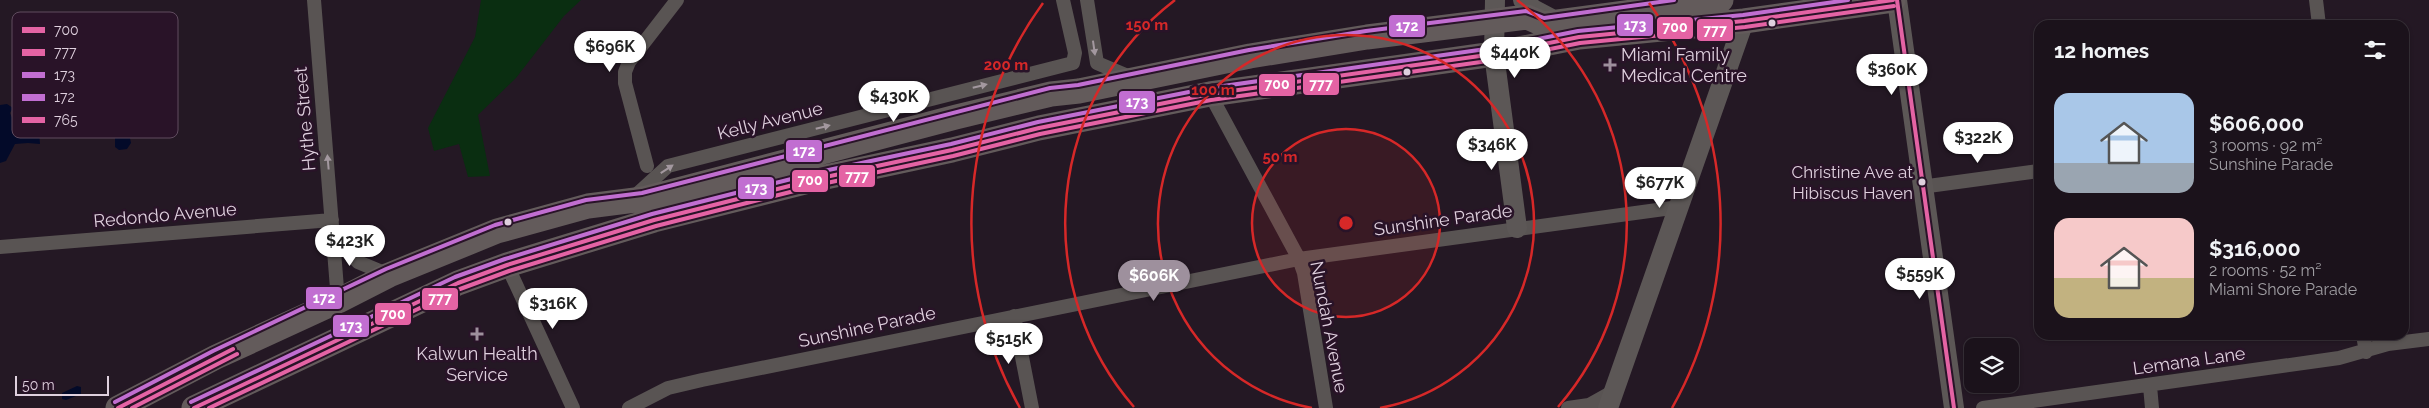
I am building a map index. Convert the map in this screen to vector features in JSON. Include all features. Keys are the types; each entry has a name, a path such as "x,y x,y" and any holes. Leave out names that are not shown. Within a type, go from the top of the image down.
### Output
{"highway":[{"path":"118,408 216,356 338,301 389,275 464,244 531,220 588,206 630,200 956,116 1051,94 1079,91 1134,78 1367,37 1501,10 1526,18 1553,14 1721,0"},
{"path":"194,408 458,283 507,265 654,220 821,178 952,150 1039,128 1210,94 1494,54 1579,37 1744,21 1895,0"}],"street":[{"name":"Hythe Street","path":"314,0 338,301"},
{"path":"647,166 625,83 624,72 631,59 677,0"},
{"name":"Kelly Avenue","path":"630,200 668,166 1073,62 1075,53 1063,0"},
{"path":"1087,0 1097,63 1134,78"},
{"path":"1553,14 1628,0"},
{"path":"1895,0 1954,408"},
{"path":"2316,0 2319,20"},
{"path":"1501,10 1494,54 1517,228"},
{"path":"1568,408 1611,400 1744,21"},
{"name":"Nundah Avenue","path":"1210,94 1299,259 1304,273 1326,408"},
{"path":"1921,186 2034,172"},
{"name":"Sunshine Parade","path":"629,408 668,388 702,380 1299,259 1679,206"},
{"name":"Redondo Avenue","path":"0,247 332,215"},
{"path":"334,236 358,262 389,275"},
{"path":"507,265 573,408"},
{"path":"1014,316 1032,408"},
{"name":"Lemana Lane","path":"1983,408 2340,358 2366,352 2388,344 2429,339"},
{"path":"2364,340 2366,352"},
{"path":"2150,386 2152,408"}],"green space":[{"path":"481,0 581,0 564,16 516,78 478,115 490,176 468,177 459,144 434,151 428,128 475,37"}],"water":[{"path":"7,104 12,107 10,113 12,117 12,138 39,138 40,144 15,144 6,161 0,163 0,105"},
{"path":"115,138 130,138 131,143 127,149 119,150 115,147"},
{"path":"77,386 81,387 81,394 66,400 62,399 62,393"}],"transit line":[{"name":"172","path":"115,402 213,351 386,269 495,225 586,200 642,193 1050,88 1078,85 1249,50 1366,31 1526,11 1544,18 1674,0"},
{"name":"173","path":"191,402 455,277 505,259 652,214 819,172 951,144 1038,122 1209,88 1493,48 1578,31 1743,15 1848,0"},
{"name":"700","path":"194,408 458,283 507,265 654,220 821,178 952,150 1039,128 1210,94 1494,54 1579,37 1744,21 1893,0"},
{"name":"765","path":"1897,0 1954,408"},
{"name":"777","path":"209,408 460,289 509,271 656,226 822,184 953,156 1040,134 1211,100 1495,60 1580,43 1745,27 1894,6"},
{"name":"700","path":"118,408 233,349"},
{"name":"777","path":"132,408 237,354"}],"place":[{"name":"Miami Family Medical Centre","path":"1610,65"},
{"name":"Christine Ave at Hibiscus Haven","path":"1922,182"},
{"name":"Kalwun Health Service","path":"477,334"}]}
